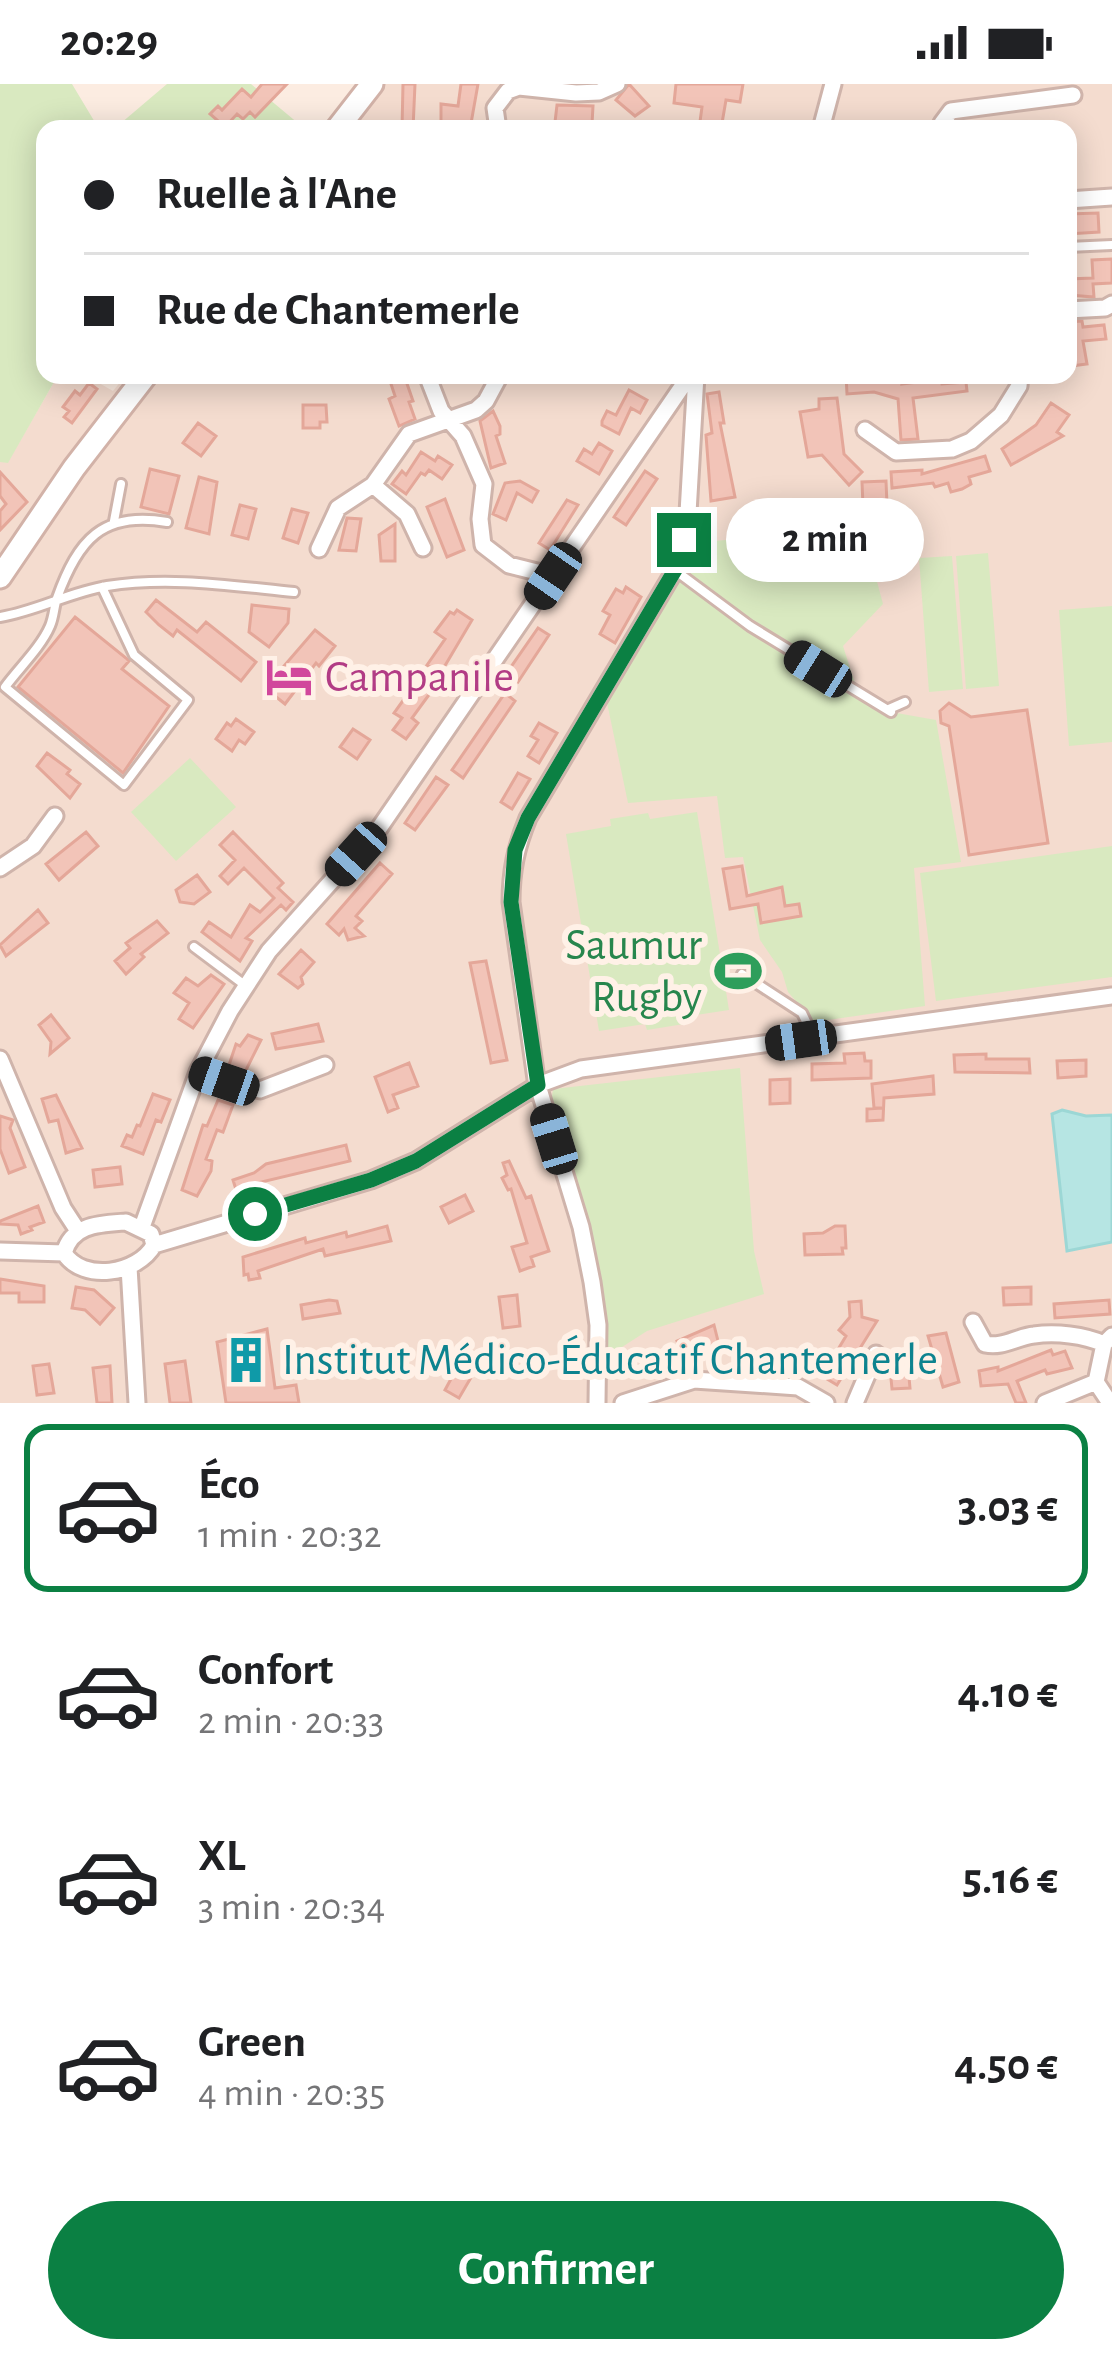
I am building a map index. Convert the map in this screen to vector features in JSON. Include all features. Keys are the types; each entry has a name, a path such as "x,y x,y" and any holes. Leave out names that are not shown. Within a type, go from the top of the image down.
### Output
{"main road":[{"path":"344,120 372,84"},
{"path":"0,577 74,468 139,384"},
{"path":"0,551 74,468"}],"street":[{"path":"496,120 495,108 508,87 576,93 599,92 617,84"},
{"path":"823,120 833,84"},
{"path":"943,120 951,111 1073,95"},
{"path":"1077,199 1112,197"},
{"path":"1077,310 1112,304"},
{"path":"431,384 484,484 483,545 509,565 553,576"},
{"path":"319,549 338,508 373,485 410,434 476,410 495,384"},
{"path":"142,1227 199,1072 246,986 269,951 380,827 685,384"},
{"path":"598,1403 598,1324 592,1282 581,1227 538,1085 511,902 515,850 528,818 675,570 688,513 693,384"},
{"path":"865,430 896,452 952,449 971,441 1000,415 1019,384"},
{"path":"675,395 683,396 693,415"},
{"path":"675,395 691,434"},
{"path":"659,419 672,413 681,416 691,434"},
{"path":"373,485 407,514 423,548"},
{"path":"0,868 33,846 55,816"},
{"path":"0,1251 64,1252 80,1268 103,1271 129,1267 154,1245 371,1180 416,1161 538,1085 581,1069 1112,996"},
{"path":"0,1059 7,1089 77,1231"},
{"path":"199,1072 260,1090 326,1065"},
{"path":"64,1252 68,1238 77,1231 107,1223 142,1227 151,1234 154,1245"},
{"path":"129,1267 137,1403"},
{"path":"973,1322 985,1344 993,1347 1034,1334 1108,1340 1096,1382 1110,1403"},
{"path":"855,1403 876,1354"},
{"path":"623,1403 694,1380 798,1387 826,1403"},
{"path":"1045,1403 1096,1382"},
{"path":"761,1384 767,1403"}],"lane":[{"path":"1077,247 1112,245"},
{"path":"114,520 121,484"},
{"path":"102,586 134,655 188,700 124,785 5,687 50,627 56,601 82,549 114,520 136,517 167,522"},
{"path":"675,570 749,626 890,711 904,702"},
{"path":"0,617 26,613 102,586 179,581 294,592"},
{"path":"194,947 246,986"},
{"path":"742,974 802,1012 813,1038"}],"shaded area":[{"path":"360,84 1112,84 1112,1403 0,1403 0,462 8,462 53,384 101,384 113,391 119,384 1077,384 1077,120 331,120"}],"green space":[{"path":"0,84 72,84 94,120 36,120 36,384 53,384 8,463 0,462"},
{"path":"167,84 251,84 294,120 125,120"},
{"path":"863,529 883,604 843,646 860,699 891,712 936,720 961,862 914,868 925,1006 814,1022 788,992 782,972 760,940 743,857 725,858 717,796 628,803 606,698 688,543"},
{"path":"988,553 999,686 966,689 956,556"},
{"path":"952,556 963,689 929,692 919,558"},
{"path":"1112,606 1112,742 1069,746 1059,610"},
{"path":"190,758 236,807 176,861 131,812"},
{"path":"697,812 729,1010 683,1017 684,1024 647,1030 645,1024 599,1031 566,834 611,826 610,819"},
{"path":"1112,846 1112,977 936,1001 920,873"},
{"path":"740,1068 754,1251 764,1294 647,1331 608,1356 551,1104 553,1089"}],"water":[{"path":"1062,1110 1112,1115 1112,1242 1067,1251 1052,1114"}],"building":[{"path":"262,84 287,84 255,117 250,112 243,119 237,114 231,120 217,120 210,114 218,106 222,110 242,89 251,97"},
{"path":"403,84 415,84 413,120 402,120"},
{"path":"461,84 478,84 472,120 441,120 441,104 458,106"},
{"path":"629,84 649,106 635,116 616,100"},
{"path":"676,84 743,84 740,102 726,100 723,120 700,120 702,107 674,103"},
{"path":"557,105 593,106 592,120 555,120"},
{"path":"1098,213 1099,232 1077,233 1077,214"},
{"path":"1112,259 1112,283 1093,284 1094,297 1077,296 1077,279 1093,278 1092,260"},
{"path":"1077,321 1082,321 1083,327 1104,325 1106,339 1083,341 1087,364 1077,365"},
{"path":"88,384 97,389 72,423 64,417 69,411 63,407 75,391 80,395"},
{"path":"391,384 407,384 415,419 399,426 389,399 395,396"},
{"path":"846,384 966,384 967,391 913,398 918,439 901,440 898,399 874,392 847,394"},
{"path":"629,390 647,400 640,413 631,408 619,434 602,421 607,411 616,415"},
{"path":"719,392 724,423 720,423 735,497 711,501 707,394"},
{"path":"837,398 844,454 862,472 849,485 822,455 808,457 800,412 819,409 819,399"},
{"path":"1051,403 1069,415 1057,432 1063,436 1011,465 1002,449 1036,425"},
{"path":"303,405 326,405 327,422 320,422 320,428 303,428"},
{"path":"493,411 505,463 491,468 480,421"},
{"path":"198,423 216,436 201,456 183,443"},
{"path":"599,443 612,451 599,474 577,461 584,449 592,454"},
{"path":"421,452 452,465 442,479 429,470 421,473 406,494 392,484 402,471 406,475"},
{"path":"985,456 990,471 969,477 971,484 962,489 951,492 948,483 892,488 891,472 922,470 922,474"},
{"path":"150,469 179,476 169,514 141,507"},
{"path":"645,471 657,479 626,525 614,517"},
{"path":"0,472 27,502 0,530 0,511 6,504 0,496"},
{"path":"199,477 217,482 209,534 186,528"},
{"path":"520,481 538,491 532,502 517,493 506,520 493,514 505,483"},
{"path":"886,481 887,505 863,506 862,482"},
{"path":"445,499 464,550 447,557 427,507"},
{"path":"567,500 578,505 550,550 539,543"},
{"path":"240,505 256,509 248,539 232,535"},
{"path":"292,509 308,513 298,543 283,538"},
{"path":"347,518 361,519 356,551 339,550"},
{"path":"395,524 395,561 381,561 379,535"},
{"path":"626,587 641,597 615,643 600,634 610,615 603,611 616,589 623,593"},
{"path":"156,600 197,632 206,622 256,662 241,681 177,630 173,636 159,625 146,612"},
{"name":"Campanile","path":"252,605 289,609 288,623 269,647 249,632"},
{"path":"457,610 472,620 440,674 427,665 445,639 435,632"},
{"path":"75,617 129,661 122,669 169,706 123,773 18,687"},
{"path":"538,628 549,635 518,682 506,674"},
{"name":"Campanile","path":"315,630 335,646 285,704 265,688"},
{"path":"420,684 431,692 412,718 418,723 406,739 393,730 402,718 394,713"},
{"path":"505,693 515,701 463,778 452,770"},
{"path":"949,703 971,717 1027,710 1048,843 969,855 949,726 941,723 940,711"},
{"path":"236,719 254,732 245,744 239,740 232,751 216,739"},
{"path":"539,723 557,733 539,763 528,756 538,740 531,736"},
{"path":"353,729 370,740 357,759 340,747"},
{"path":"47,753 80,784 70,798 37,766"},
{"path":"518,773 530,779 512,809 501,802"},
{"path":"436,777 448,785 415,830 405,823"},
{"path":"86,832 98,846 59,880 46,864"},
{"path":"233,832 283,883 278,888 293,902 286,910 281,905 246,938 252,941 240,961 202,932 209,922 231,937 250,905 260,912 274,898 244,868 228,884 220,876 235,860 220,845"},
{"path":"380,863 392,874 356,916 362,921 355,928 364,936 348,940 344,929 339,935 327,924"},
{"path":"742,866 747,896 782,887 785,906 799,904 801,916 761,923 758,904 730,909 723,869"},
{"path":"197,875 210,892 194,904 180,902 176,890"},
{"path":"38,910 48,923 6,956 0,945"},
{"path":"157,921 168,933 141,954 144,957 126,974 115,961 130,948 126,943"},
{"path":"301,950 314,962 298,988 279,974"},
{"path":"486,961 507,1060 491,1063 470,963"},
{"path":"211,975 224,984 193,1028 179,1019 189,1003 174,993 186,978 198,986"},
{"path":"51,1015 69,1038 50,1054 51,1042 39,1025"},
{"path":"318,1024 323,1041 276,1049 272,1034"},
{"path":"248,1035 261,1040 245,1072 229,1065 236,1044 240,1046"},
{"path":"864,1053 865,1061 871,1061 871,1078 812,1080 812,1064 845,1063 844,1054"},
{"path":"986,1054 986,1059 1029,1059 1030,1073 955,1072 954,1055"},
{"path":"1086,1060 1086,1076 1058,1078 1057,1061"},
{"path":"409,1063 418,1086 393,1095 398,1108 388,1112 375,1077"},
{"path":"933,1076 934,1094 884,1098 883,1120 867,1121 867,1109 882,1108 874,1108 872,1084"},
{"path":"790,1079 790,1103 770,1104 770,1080"},
{"path":"153,1094 170,1100 143,1154 122,1146 127,1135 132,1137 140,1126"},
{"path":"56,1095 82,1148 66,1153 58,1120 49,1122 42,1099"},
{"path":"218,1100 233,1105 223,1132 217,1130 206,1159 212,1161 211,1171 197,1196 182,1190 203,1125 207,1126"},
{"path":"0,1116 13,1120 10,1128 25,1167 9,1173 0,1149"},
{"path":"346,1145 350,1161 257,1183 259,1189 238,1196 233,1180 266,1164"},
{"path":"509,1161 526,1198 531,1196 549,1251 531,1257 534,1266 520,1271 512,1247 527,1243 511,1189 502,1178 507,1175 503,1163"},
{"path":"120,1167 122,1184 95,1187 93,1170"},
{"path":"465,1195 473,1211 449,1223 441,1207"},
{"path":"38,1206 44,1222 30,1227 32,1230 21,1234 18,1225 0,1224 0,1221"},
{"path":"387,1226 391,1241 325,1256 323,1249 258,1271 260,1278 249,1280 244,1275 243,1257 305,1238 306,1243 346,1232 347,1237"},
{"path":"845,1226 843,1254 805,1255 804,1234 823,1233"},
{"path":"0,1279 44,1286 44,1302 19,1302 19,1293 0,1293"},
{"path":"76,1287 94,1290 114,1308 100,1324 85,1310 72,1308"},
{"path":"1031,1287 1031,1304 1004,1305 1003,1288"},
{"path":"517,1295 520,1326 503,1328 499,1297"},
{"path":"1109,1300 1110,1314 1055,1318 1054,1304"},
{"path":"337,1301 340,1313 303,1319 301,1305"},
{"path":"861,1301 862,1317 877,1321 837,1385 822,1376 846,1336 839,1330 850,1317 849,1302"},
{"path":"714,1325 719,1345 692,1354 689,1347 680,1350 677,1341"},
{"name":"Institut Médico-Éducatif Chantemerle","path":"267,1329 275,1388 296,1385 299,1403 226,1403 217,1342"},
{"path":"946,1333 959,1382 943,1387 928,1336"},
{"path":"1051,1350 1053,1355 1065,1351 1072,1368 1047,1374 1045,1370 1017,1381 1026,1403 1016,1403 1008,1384 981,1386 979,1371 998,1367 998,1371"},
{"path":"759,1352 816,1352 815,1371 758,1367"},
{"path":"907,1356 910,1388 892,1389 889,1358"},
{"name":"Institut Médico-Éducatif Chantemerle","path":"185,1361 191,1403 170,1403 165,1364"},
{"path":"49,1364 54,1393 37,1395 33,1366"},
{"path":"110,1366 112,1403 97,1403 93,1368"},
{"path":"458,1366 473,1374 459,1398 445,1390"}],"place":[{"name":"Campanile","path":"289,677"},
{"name":"Saumur Rugby","path":"738,971"},
{"name":"Institut Médico-Éducatif Chantemerle","path":"246,1360"}],"route":[{"path":"255,1214 371,1180 416,1161 538,1085 511,902 515,850 528,818 675,570 684,540"}]}
